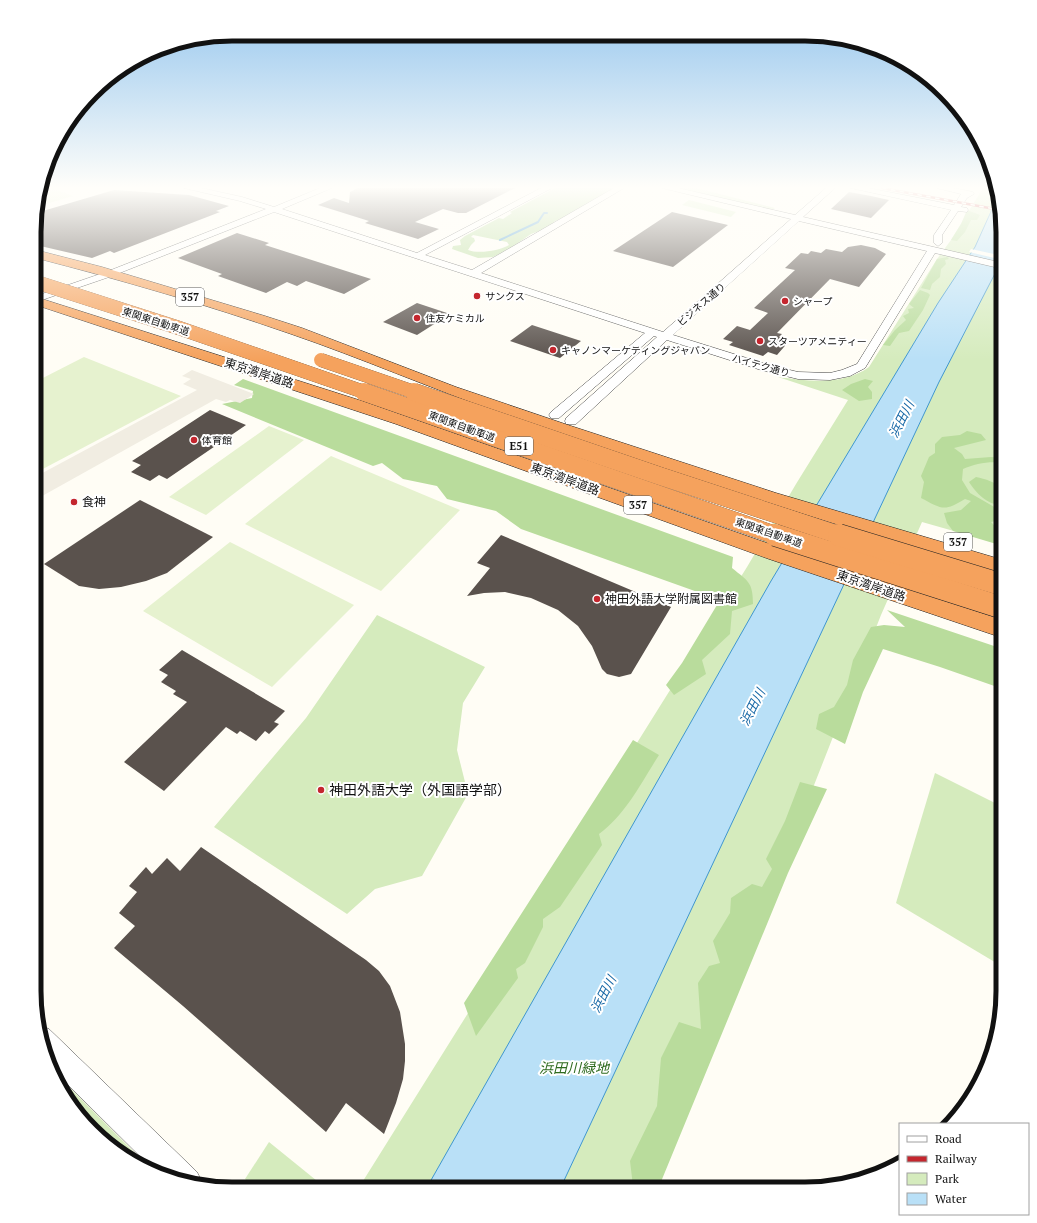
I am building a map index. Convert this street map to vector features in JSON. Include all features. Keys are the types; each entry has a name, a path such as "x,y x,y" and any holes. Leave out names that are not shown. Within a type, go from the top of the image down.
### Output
{"highway":[{"name":"357","path":"41,255 217,305 315,338 450,390 562,429 769,497 996,566"},
{"name":"東関東自動車道","path":"41,271 212,323"},
{"name":"東関東自動車道","path":"41,284 235,346 604,476 905,578 996,606"},
{"name":"東京湾岸道路","path":"41,302 400,419 887,592 996,636"},
{"path":"127,331 720,548 996,636"},
{"name":"357","path":"315,338 345,345 571,421 996,554"},
{"name":"東関東自動車道","path":"309,356 690,486 996,583"}],"street":[{"path":"41,298 174,245"},
{"name":"ハイテク通り","path":"394,245 658,327 667,334 768,368 798,376 830,376 853,370 861,366 865,357 935,246"},
{"path":"422,254 439,245"},
{"path":"477,271 522,245"},
{"name":"ビジネス通り","path":"687,302 758,245"},
{"name":"ビジネス通り","path":"571,421 763,245"},
{"path":"931,245 996,264"},
{"path":"950,250 996,257"},
{"path":"41,289 104,272"},
{"path":"555,415 658,327"},
{"path":"50,1048 179,1174"}],"green space":[{"path":"471,245 468,250 483,252 509,245 515,245 493,257 478,258 452,249 453,246"},
{"name":"浜田川緑地","path":"947,245 996,245 996,543 922,522 881,615 658,1182 362,1182 747,567 848,400 778,377 813,381 837,380 859,373 869,367"},
{"path":"947,257 949,259 945,260 946,264 941,269 940,277 932,284 930,290 921,288 937,259"},
{"path":"920,290 930,295 923,310 909,331 899,333 890,346 883,345 895,330 906,320 903,316 909,313 908,309 914,308 909,304"},
{"path":"84,357 181,396 41,470 41,379"},
{"path":"243,379 733,557 732,568 746,579 751,586 753,604 732,611 730,634 702,660 706,674 674,695 666,685 682,663 720,600 521,529 496,511 447,499 437,486 403,479 382,463 373,466 222,404 252,398 253,391 234,385"},
{"path":"865,379 873,381 868,387 872,392 872,399 859,401 842,390 851,384"},
{"path":"269,426 304,440 206,515 169,497"},
{"path":"967,431 981,434 986,440 954,448 962,454 965,459 996,457 996,462 982,463 963,469 962,480 970,493 996,508 996,521 991,522 996,527 996,544 953,531 947,523 944,513 961,510 971,501 965,499 952,506 943,508 921,498 924,482 921,476 929,457 935,453 935,444 942,437 960,435"},
{"path":"331,456 460,510 381,591 245,524"},
{"path":"976,477 996,484 996,504 983,498 969,482"},
{"path":"230,542 354,605 272,687 143,611"},
{"path":"887,610 996,647 996,687 883,649 863,692 845,744 816,729 819,714 834,707 847,685 853,660 871,627 884,625 905,627"},
{"path":"377,615 485,667 463,703 457,750 468,794 422,876 375,889 347,914 214,827 306,718"},
{"path":"633,740 659,755 625,808 609,826 599,834 602,845 560,907 543,919 543,927 525,963 516,969 518,978 476,1036 464,1003"},
{"path":"935,773 996,804 996,963 896,903"},
{"path":"800,782 827,789 788,873 661,1182 633,1182 630,1161 657,1106 661,1058 679,1022 701,1029 698,983 709,966 720,963 713,941 730,913 731,898 752,884 762,887 772,869 766,859 785,821"},
{"path":"66,1084 138,1156 116,1143 88,1117 73,1097"},
{"path":"269,1142 318,1182 248,1182 245,1179"}],"shaded area":[{"path":"192,370 254,394 240,403 230,400 226,402 216,399 41,497 41,474 197,390 183,384 191,379 182,376"}],"water":[{"name":"浜田川","path":"976,245 996,245 996,272 939,382 563,1182 430,1182 771,581 938,303"}],"pier":[{"path":"971,249 996,254 996,258 969,252"}],"building":[{"path":"41,245 134,245 114,253 110,251 92,258"},
{"path":"209,245 265,245 371,279 344,294 306,281 297,286 287,282 266,293 218,276 222,274 178,258"},
{"path":"622,245 702,245 673,267 613,251"},
{"path":"861,245 875,248 886,254 859,287 830,279 777,333 782,334 779,337 790,340 777,355 768,352 763,356 729,345 733,342 723,339 737,326 750,330 768,313 754,308 795,270 785,268 801,253 808,254 811,251 821,253 826,249 842,252 848,247"},
{"name":"住友ケミカル","path":"417,303 450,314 417,335 383,322"},
{"name":"キャノンマーケティングジャパン","path":"532,325 581,341 560,358 510,341"},
{"name":"体育館","path":"210,410 246,425 167,479 159,475 150,481 131,472 141,465 132,461"},
{"path":"140,500 213,537 167,573 146,581 121,587 99,589 79,586 44,564"},
{"path":"501,535 671,607 631,674 619,677 607,674 602,669 592,646 578,626 558,610 531,598 505,592 484,593 467,596 490,568 477,563"},
{"path":"182,650 285,711 274,722 279,724 269,734 265,731 256,741 240,731 237,734 226,727 164,791 124,762 187,702 173,694 176,691 161,682 168,675 159,670"},
{"path":"201,847 366,960 379,971 390,986 400,1012 405,1044 405,1061 403,1079 396,1103 384,1134 346,1103 326,1132 183,1006 114,948 135,926 119,913 137,892 129,886 146,867 152,874 167,858 180,871"}],"place":[{"name":"サンクス","path":"477,296"},
{"name":"シャープ","path":"785,301"},
{"name":"住友ケミカル","path":"417,318"},
{"name":"スターツアメニティー","path":"760,341"},
{"name":"キャノンマーケティングジャパン","path":"553,350"},
{"name":"体育館","path":"194,440"},
{"name":"食神","path":"74,502"},
{"name":"神田外語大学附属図書館","path":"597,599"},
{"name":"神田外語大学（外国語学部）","path":"321,790"}]}
